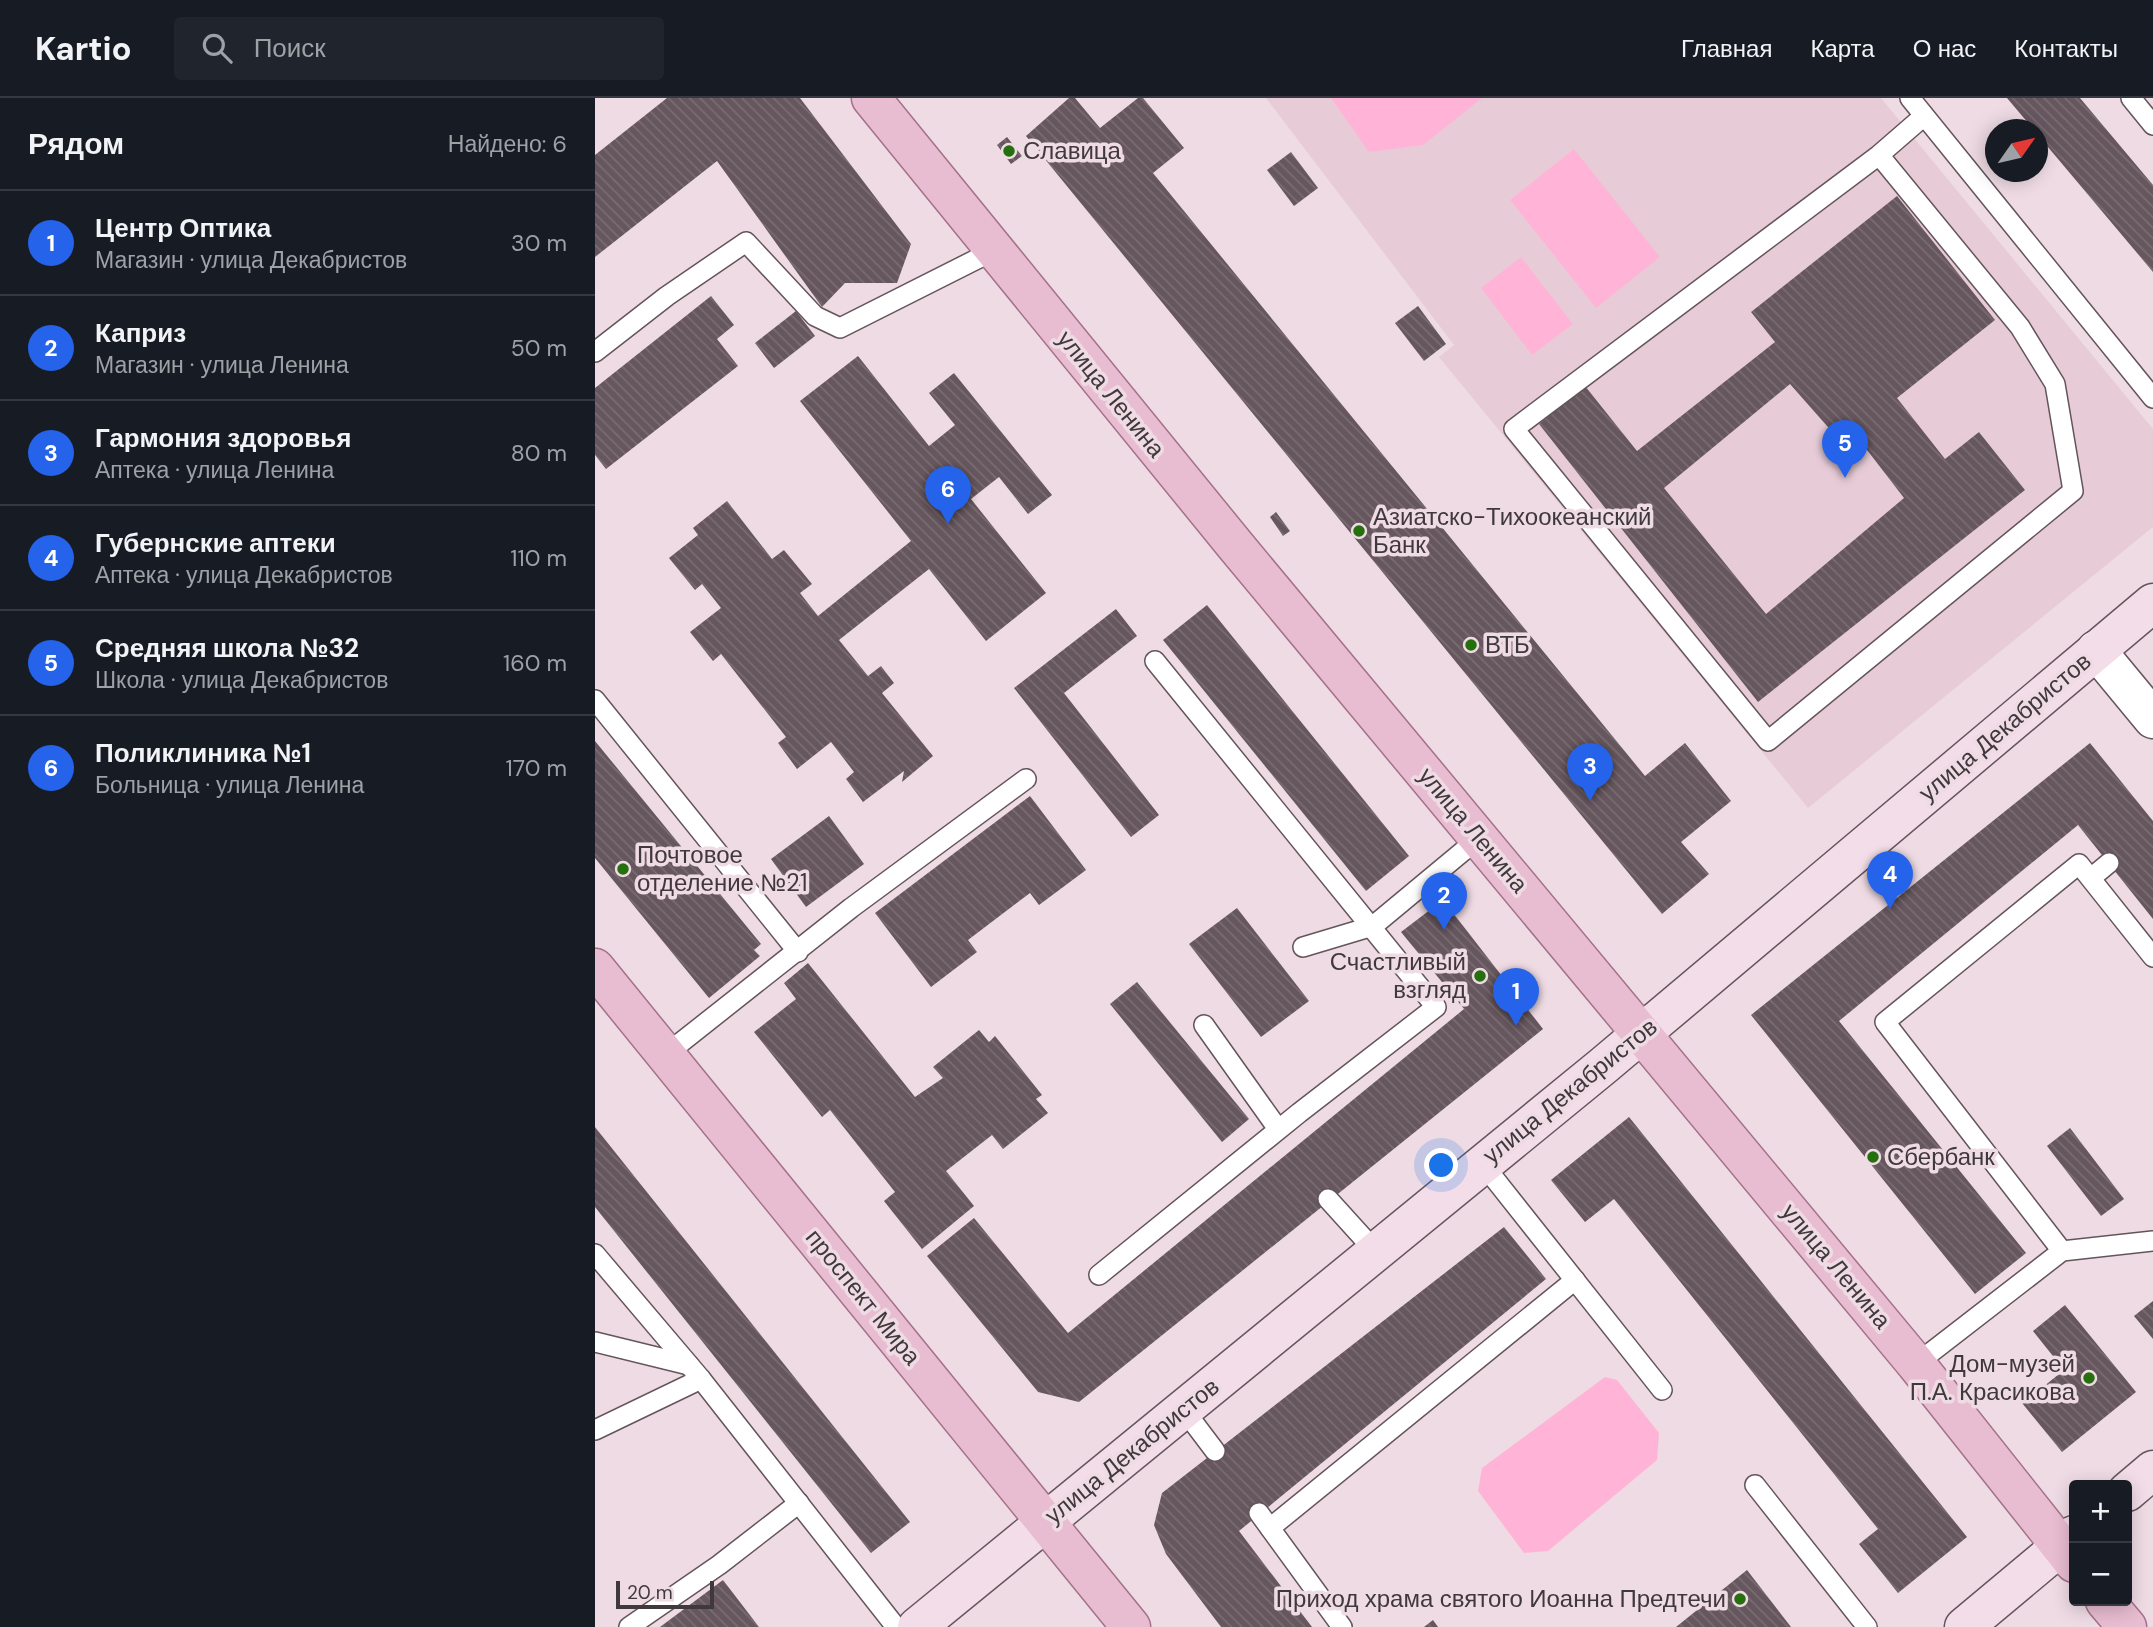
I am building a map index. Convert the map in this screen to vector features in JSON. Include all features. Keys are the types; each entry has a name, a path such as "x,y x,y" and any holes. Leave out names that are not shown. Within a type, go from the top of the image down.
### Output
{"main road":[{"name":"улица Ленина","path":"871,98 993,251 2069,1547"},
{"name":"проспект Мира","path":"600,984 665,1055 1131,1627"},
{"path":"2109,1606 2127,1627"}],"street":[{"name":"улица Декабристов","path":"917,1627 1643,1031 2153,603"},
{"path":"2096,650 2153,719"},
{"path":"2132,1488 2153,1470"},
{"path":"1964,1627 2069,1549"}],"lane":[{"path":"1910,98 2153,398"},
{"path":"2131,98 2153,125"},
{"path":"1879,155 2020,327 2055,384 2073,491 1768,741 1514,429 1879,155 1924,116"},
{"path":"595,352 667,296 746,242 815,316 840,328 993,251"},
{"path":"1099,1275 1278,1129 1436,1007 1373,926 1155,661"},
{"path":"595,700 798,952"},
{"path":"665,1055 851,908 1026,779"},
{"path":"1304,947 1373,926 1479,838"},
{"path":"2061,1251 1885,1022 2079,863 2153,957"},
{"path":"2091,878 2109,863"},
{"path":"1204,1025 1278,1129"},
{"path":"1482,1163 1662,1390"},
{"path":"1328,1199 1376,1252"},
{"path":"1916,1364 2061,1251 2153,1241"},
{"path":"595,1254 695,1372 896,1627"},
{"path":"1342,1627 1265,1521 1575,1280"},
{"path":"595,1342 695,1372"},
{"path":"595,1430 695,1372"},
{"path":"1184,1410 1215,1451"},
{"path":"1755,1485 1867,1627"},
{"path":"628,1627 719,1565 800,1503"}],"shaded area":[{"path":"1266,98 1881,98 2153,429 2153,527 1808,808 1439,357 1454,345"},
{"path":"1331,98 1482,98 1423,145 1369,152"},
{"path":"1574,149 1660,257 1596,308 1510,200"},
{"path":"1521,257 1573,324 1532,355 1481,288"},
{"path":"1605,1377 1617,1380 1659,1433 1657,1460 1548,1551 1524,1553 1478,1491 1482,1468"}],"building":[{"path":"667,98 800,98 911,244 897,283 845,283 822,307 717,161 595,257 595,155"},
{"path":"1069,98 1075,98 1100,128 1138,98 1143,98 1184,148 1153,173 1645,776 1685,743 1731,801 1681,842 1709,874 1662,914 1026,136"},
{"path":"2007,98 2080,98 2153,185 2153,272 2048,147 2048,119 2025,119"},
{"name":"Славица","path":"1007,137 1022,156 1011,164 997,145"},
{"path":"1291,152 1318,188 1294,206 1267,170"},
{"path":"1897,196 1995,320 1897,398 1945,459 1979,432 2025,490 1758,702 1539,424 1585,386 1637,451 1775,342 1751,312","holes":["1790,384 1842,443 1854,433 1904,498 1766,614 1664,488"]},
{"path":"711,296 734,325 717,339 738,366 606,469 595,455 595,388"},
{"path":"1418,306 1446,344 1424,361 1395,323"},
{"path":"796,311 815,336 774,368 755,343"},
{"path":"858,356 929,446 955,425 929,393 954,373 1052,495 1028,514 999,477 971,499 1046,593 986,641 929,569 839,640 868,676 881,666 894,683 882,693 933,756 902,782 904,771 863,802 846,779 854,772 831,742 797,769 778,743 786,737 721,654 713,661 690,632 721,608 702,584 695,590 669,558 698,535 693,528 727,501 772,559 784,550 812,584 800,593 818,616 911,541 800,401"},
{"path":"1276,512 1290,531 1283,536 1270,517"},
{"path":"1207,605 1409,856 1366,891 1163,640"},
{"path":"1116,609 1137,636 1064,693 1159,815 1131,837 1014,688"},
{"path":"595,741 761,944 754,950 760,956 709,998 595,858"},
{"path":"2090,743 2153,821 2153,919 2078,825 1839,1021 2026,1253 1975,1294 1751,1015"},
{"path":"1030,796 1086,870 1039,905 1030,893 968,940 977,952 931,987 875,913"},
{"path":"829,816 864,864 806,907 771,859"},
{"path":"1443,900 1543,1029 1079,1402 1038,1392 927,1256 974,1218 1068,1333 1464,1009 1401,932"},
{"path":"1237,908 1309,1001 1261,1037 1189,944"},
{"path":"808,963 915,1097 943,1078 933,1067 979,1030 989,1042 995,1036 1042,1095 1036,1099 1048,1113 1003,1149 992,1135 946,1171 974,1206 922,1249 884,1201 895,1192 830,1110 822,1117 754,1032 796,999 784,983"},
{"path":"1137,982 1249,1119 1222,1142 1110,1004"},
{"path":"1629,1117 1967,1537 1898,1593 1859,1544 1878,1529 1614,1199 1585,1222 1551,1180"},
{"path":"595,1127 910,1522 871,1553 595,1207"},
{"path":"2070,1128 2124,1199 2101,1216 2047,1146"},
{"path":"1504,1227 1546,1279 1239,1531 1312,1627 1221,1627 1166,1554 1154,1525 1162,1493"},
{"path":"2153,1301 2153,1339 2134,1316"},
{"name":"Дом-музей П.А. Красикова","path":"2065,1305 2136,1392 2062,1452 2018,1398 2034,1386 2038,1391 2064,1370 2033,1331"},
{"name":"Приход храма святого Иоанна Предтечи","path":"1747,1570 1791,1627 1676,1627"},
{"path":"723,1580 759,1627 660,1627"},
{"path":"1433,1620 1438,1627 1424,1627"}],"place":[{"name":"Славица","path":"1009,151"},
{"name":"Средняя школа №32","path":"1845,478"},
{"name":"Поликлиника №1","path":"948,524"},
{"name":"Азиатско-Тихоокеанский Банк","path":"1359,531"},
{"name":"ВТБ","path":"1471,645"},
{"name":"Гармония здоровья","path":"1590,801"},
{"name":"Почтовое отделение №21","path":"623,869"},
{"name":"Губернские аптеки","path":"1890,909"},
{"name":"Каприз","path":"1444,930"},
{"name":"Счастливый взгляд","path":"1480,976"},
{"name":"Центр Оптика","path":"1516,1026"},
{"name":"Сбербанк","path":"1873,1157"},
{"name":"Дом-музей П.А. Красикова","path":"2089,1378"},
{"name":"Приход храма святого Иоанна Предтечи","path":"1740,1599"}]}
